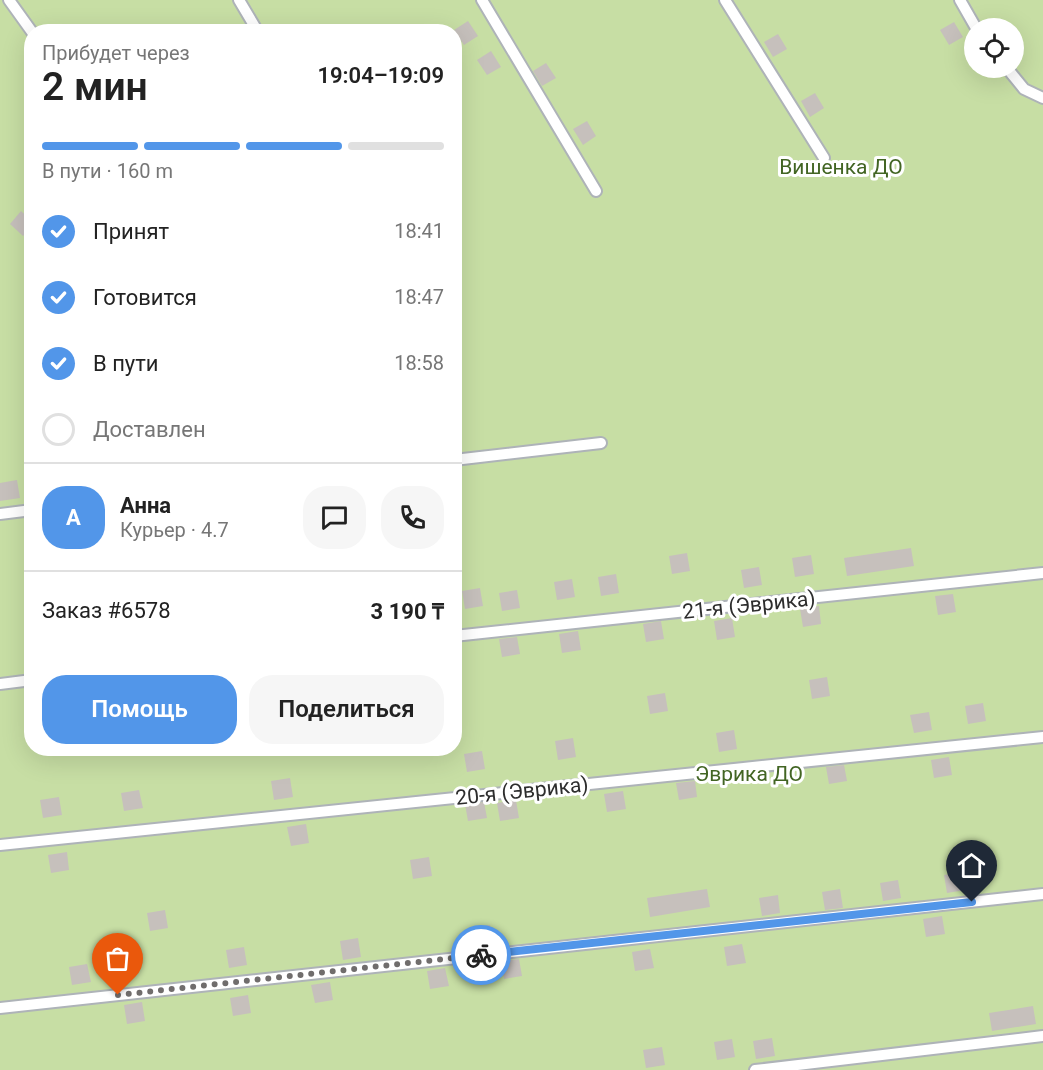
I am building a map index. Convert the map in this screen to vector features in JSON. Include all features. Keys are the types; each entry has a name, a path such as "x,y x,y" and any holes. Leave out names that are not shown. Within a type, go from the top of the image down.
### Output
{"lane":[{"path":"9,0 26,24"},
{"path":"239,0 253,24"},
{"path":"482,0 596,192"},
{"path":"725,0 824,158"},
{"path":"960,0 970,18"},
{"path":"1015,78 1024,89 1043,98"},
{"path":"462,459 601,442"},
{"path":"0,514 24,511"},
{"name":"21-я (Эврика)","path":"462,635 1043,573"},
{"path":"0,684 24,681"},
{"name":"20-я (Эврика)","path":"0,845 1043,737"},
{"path":"0,1008 1043,894"},
{"path":"755,1070 1043,1036"}],"green space":[{"name":"Эврика ДО","path":"0,0 1043,0 1043,1070 0,1070"}],"building":[{"path":"468,21 478,36 464,45 462,42 462,25"},
{"path":"954,22 963,37 949,45 940,30"},
{"path":"778,34 787,49 773,57 764,42"},
{"path":"491,51 501,67 487,75 477,60"},
{"path":"546,63 556,78 542,86 533,71"},
{"path":"815,93 824,108 810,117 801,101"},
{"path":"587,121 596,136 583,145 573,129"},
{"path":"21,211 24,214 24,235 23,236 10,224"},
{"path":"17,480 20,498 0,501 0,483"},
{"path":"911,548 914,566 847,576 844,558"},
{"path":"687,553 690,571 672,574 669,556"},
{"path":"811,555 814,574 795,577 792,558"},
{"path":"759,567 762,585 744,588 741,570"},
{"path":"616,574 619,593 601,596 598,577"},
{"path":"572,579 575,597 557,600 554,582"},
{"path":"480,588 483,606 465,609 462,591"},
{"path":"517,590 520,608 502,611 499,593"},
{"path":"953,594 956,612 938,615 935,596"},
{"path":"819,606 821,624 803,627 800,609"},
{"path":"732,618 735,637 717,640 714,621"},
{"path":"661,621 664,639 646,642 643,624"},
{"path":"578,631 581,650 562,653 559,634"},
{"path":"517,637 520,654 502,657 499,639"},
{"path":"827,677 830,696 812,699 809,680"},
{"path":"665,693 668,711 650,714 647,696"},
{"path":"983,703 986,721 968,724 965,706"},
{"path":"929,712 932,730 914,733 910,715"},
{"path":"734,730 737,749 719,752 716,733"},
{"path":"573,738 576,757 558,760 555,741"},
{"path":"482,751 485,769 467,772 464,754"},
{"path":"949,757 952,775 934,778 931,760"},
{"path":"844,765 847,781 829,784 826,767"},
{"path":"290,778 293,797 274,800 271,781"},
{"path":"695,781 697,797 679,800 676,783"},
{"path":"139,790 143,808 124,811 121,793"},
{"path":"623,791 626,809 607,812 604,794"},
{"path":"59,797 62,815 43,818 40,800"},
{"path":"516,800 519,818 500,821 497,803"},
{"path":"484,802 487,818 468,821 465,804"},
{"path":"306,824 309,843 291,846 287,827"},
{"path":"67,852 69,870 51,873 48,855"},
{"path":"429,857 432,876 413,879 410,860"},
{"path":"962,872 965,890 947,893 944,875"},
{"path":"898,880 901,898 883,901 880,883"},
{"path":"707,889 710,907 650,917 647,898"},
{"path":"840,889 843,908 825,910 822,892"},
{"path":"778,895 780,913 762,916 759,898"},
{"path":"165,910 168,928 150,931 147,913"},
{"path":"942,916 945,934 926,937 923,919"},
{"path":"490,925 493,943 474,947 472,928"},
{"path":"358,938 361,957 343,960 340,941"},
{"path":"742,944 746,963 727,966 724,947"},
{"path":"244,947 247,965 229,968 226,950"},
{"path":"650,949 654,968 635,971 632,952"},
{"path":"519,959 522,976 504,979 501,961"},
{"path":"87,964 91,982 72,985 69,967"},
{"path":"445,968 449,986 430,989 427,971"},
{"path":"330,982 333,1000 315,1003 311,985"},
{"path":"248,995 251,1013 233,1016 230,998"},
{"path":"142,1002 145,1021 127,1024 124,1005"},
{"path":"1033,1006 1036,1024 992,1031 989,1013"},
{"path":"772,1038 775,1056 756,1059 753,1041"},
{"path":"732,1039 735,1057 717,1060 714,1042"},
{"path":"662,1047 665,1065 646,1068 643,1050"}],"way so far":[{"path":"118,995 481,955"}],"route":[{"path":"481,955 972,902"}],"park label":[{"name":"Вишенка ДО","path":"841,167"}]}
